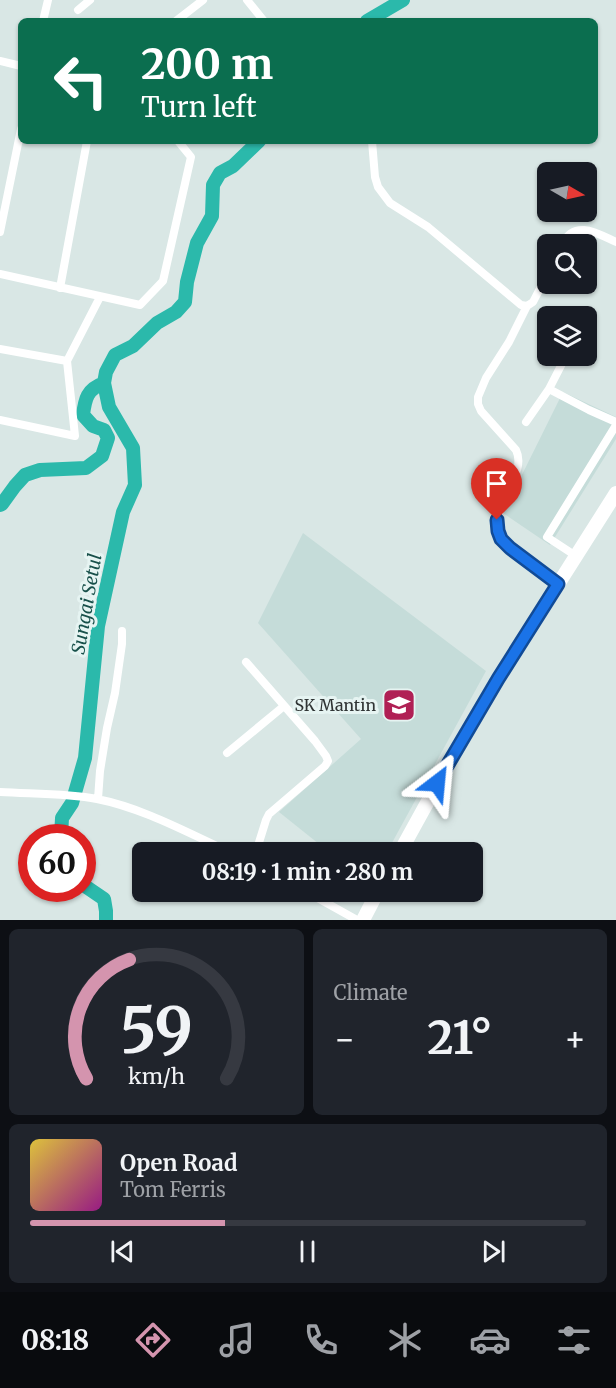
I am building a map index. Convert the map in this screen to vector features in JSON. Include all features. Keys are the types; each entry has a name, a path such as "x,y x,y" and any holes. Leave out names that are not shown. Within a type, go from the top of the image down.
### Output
{"main road":[{"path":"406,842 476,716 616,493"},
{"path":"363,920 372,902"}],"street":[{"path":"44,18 48,0"},
{"path":"78,10 90,0"},
{"path":"180,18 203,0"},
{"path":"247,0 262,18"},
{"path":"0,61 18,65"},
{"path":"0,232 18,144"},
{"path":"60,288 86,144"},
{"path":"0,274 140,305 163,282 191,157 180,144"},
{"path":"372,144 375,177 378,187 390,204 428,227 521,305 527,306"},
{"path":"571,234 585,229 597,234"},
{"path":"597,234 616,242"},
{"path":"537,294 533,302 527,306 509,342 486,378 478,397 478,404 481,411 519,456 517,473 499,509 498,531 501,539 558,584"},
{"path":"0,420 75,436 67,361 100,297"},
{"path":"0,349 67,361"},
{"path":"526,422 561,366"},
{"path":"549,388 616,424 547,537 576,556"},
{"path":"98,799 100,771 115,693 122,631"},
{"path":"246,662 315,741 328,761 269,814 259,842"},
{"path":"227,753 284,706"},
{"path":"0,792 98,799 132,809 208,842"},
{"path":"325,902 357,920"}],"shaded area":[{"path":"563,392 616,417 616,439 550,545 503,513"},
{"name":"SK Mantin","path":"303,533 486,671 392,842 316,842 279,812 361,739 258,623"}],"waterway":[{"path":"372,18 403,0"},
{"name":"Sungai Setul","path":"62,824 62,818 72,803 85,758 98,626 123,512 135,485 133,448 109,407 104,383 106,372 115,355 133,346 157,323 176,312 185,302 187,282 197,243 212,216 213,185 220,173 233,166 256,144"},
{"path":"0,505 25,475 40,470 86,468 102,456 108,438 104,430 93,426 83,415 88,395 94,388 104,383"},
{"name":"Sungai Setul","path":"96,894 104,899 106,920"}],"place":[{"name":"SK Mantin","path":"399,705"}],"route":[{"path":"437,783 498,679 558,584 501,539 497,520"}]}
